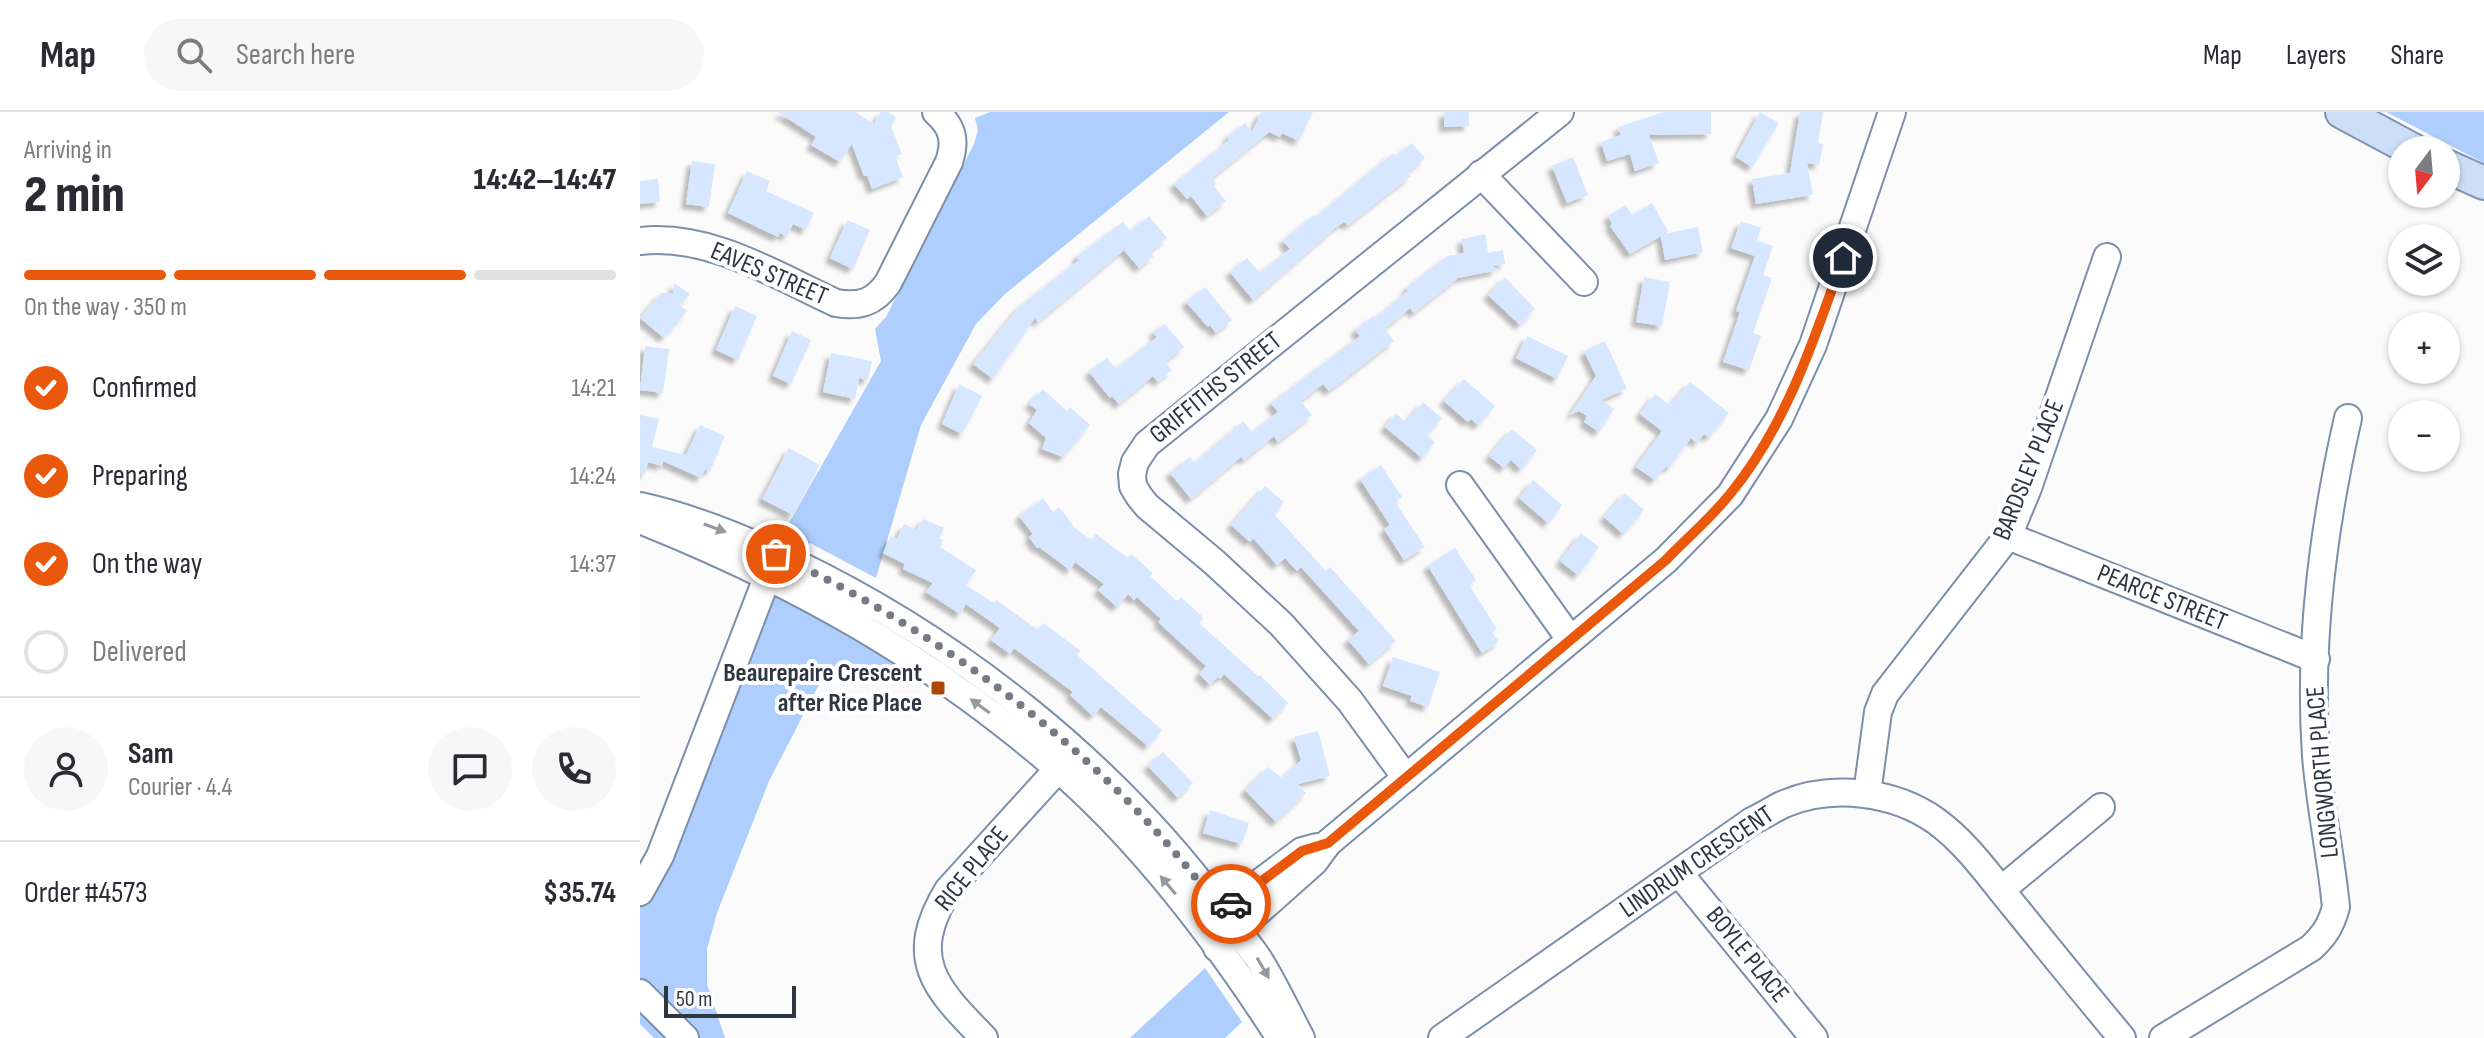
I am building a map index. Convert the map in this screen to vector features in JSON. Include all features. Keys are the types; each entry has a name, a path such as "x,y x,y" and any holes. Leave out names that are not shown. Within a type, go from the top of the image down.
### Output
{"main road":[{"path":"2342,112 2388,137"},
{"path":"2460,172 2484,183"}],"street":[{"name":"EAVES STREET","path":"640,241 677,240 702,245 836,303 866,303 879,296 888,283 949,162 954,147 952,131 936,112"},
{"name":"GRIFFITHS STREET","path":"1406,778 1350,701 1316,662 1281,624 1214,562 1147,506 1133,486 1132,474 1135,462 1147,444 1560,112"},
{"path":"1219,929 1302,851 1328,843 1666,560 1739,483 1771,432 1813,345 1892,112"},
{"path":"1481,174 1584,282"},
{"name":"BARDSLEY PLACE","path":"1867,794 1878,712 1885,694 2008,536 2028,488 2107,257"},
{"name":"LONGWORTH PLACE","path":"2163,1038 2311,948 2326,935 2333,919 2335,893 2316,754 2316,659 2323,549 2348,418"},
{"path":"1460,485 1570,639"},
{"path":"640,506 677,514 724,531 772,565"},
{"path":"640,520 772,565 853,607 915,659 989,712 1066,760 1133,843 1219,929 1258,958 1301,1038"},
{"name":"PEARCE STREET","path":"2008,536 2316,659"},
{"path":"640,892 660,856 772,565"},
{"name":"RICE PLACE","path":"984,1038 948,1002 931,973 926,942 933,914 948,890 1066,760"},
{"name":"LINDRUM CRESCENT","path":"1442,1038 1752,821 1785,804 1832,793 1867,794 1904,804 1937,822 1968,851 2122,1038"},
{"path":"2001,890 2101,807"},
{"name":"BOYLE PLACE","path":"1679,873 1814,1038"},
{"path":"1219,929 1237,971 1280,1038"},
{"path":"640,993 685,1038"}],"shaded area":[{"path":"990,112 1229,112 1005,294 976,324 921,425 876,578 810,543 798,546 786,541 785,530 881,361 875,329 886,317 974,144 978,130 975,118"},
{"path":"2386,112 2484,112 2484,163 2460,151 2460,136 2432,136"},
{"path":"778,595 892,659 893,673 824,675 769,781 717,913 707,949 707,984 725,1038 654,1038 640,1024 640,906 661,878 762,612"},
{"path":"1205,968 1242,1022 1225,1038 1130,1038"}],"building":[{"path":"778,112 855,112 874,124 881,112 888,112 896,117 891,126 902,154 895,157 903,177 872,189 852,144 840,162 811,145 816,137"},
{"path":"1261,112 1313,112 1299,141 1282,133 1280,137 1269,132 1212,178 1216,184 1214,186 1226,201 1207,216 1191,196 1187,199 1174,184 1229,140 1227,137 1245,123 1252,132"},
{"path":"1444,112 1469,112 1469,126 1444,127"},
{"path":"1664,112 1711,112 1711,134 1649,135 1659,163 1635,171 1630,154 1607,161 1601,142 1621,135 1618,127"},
{"path":"1760,112 1779,123 1752,167 1736,157"},
{"path":"1800,112 1823,112 1818,143 1823,144 1819,165 1807,163 1813,195 1756,204 1752,179 1790,173"},
{"path":"1412,143 1425,158 1408,172 1411,176 1348,225 1344,222 1335,228 1253,300 1230,272 1247,258 1260,273 1290,249 1283,241 1393,153 1395,157"},
{"path":"1573,157 1588,195 1567,203 1552,166"},
{"path":"692,161 715,164 709,207 686,204"},
{"path":"747,171 770,181 766,191 814,213 806,230 793,224 787,236 780,233 778,237 728,213"},
{"path":"658,179 660,202 640,204 640,181"},
{"path":"1652,203 1668,231 1665,234 1698,227 1703,252 1665,260 1661,236 1630,254 1610,226 1608,216 1626,205 1632,215"},
{"path":"1149,216 1167,238 1150,252 1154,256 1139,268 1124,250 1038,322 1035,318 993,379 973,364 1019,307 1079,260 1076,257 1123,222 1130,231"},
{"path":"847,220 870,230 853,269 830,258"},
{"path":"1741,221 1761,228 1757,240 1773,246 1763,275 1772,278 1753,333 1761,336 1749,370 1723,362 1755,256 1731,248"},
{"path":"1485,234 1488,253 1503,250 1505,264 1493,266 1498,270 1458,278 1414,313 1410,308 1385,329 1394,341 1329,391 1323,384 1301,401 1312,415 1278,442 1274,436 1244,460 1241,457 1191,499 1170,473 1190,457 1195,463 1243,421 1252,432 1278,412 1271,403 1360,336 1355,330 1373,316 1375,318 1408,291 1406,288 1447,256 1464,253 1462,239"},
{"path":"1505,277 1535,309 1520,325 1488,295"},
{"path":"1644,277 1670,282 1662,326 1636,322"},
{"path":"674,283 690,294 680,305 687,311 664,338 640,318 661,293 673,293"},
{"path":"1205,287 1232,320 1216,333 1186,302"},
{"path":"735,306 757,316 738,360 716,350"},
{"path":"1165,324 1184,347 1165,362 1172,370 1158,382 1153,376 1119,404 1112,396 1110,398 1089,372 1107,358 1116,369 1157,337 1153,332"},
{"path":"792,331 811,340 791,384 773,376"},
{"path":"1527,336 1568,356 1557,379 1516,358"},
{"path":"1605,341 1627,389 1601,400 1614,409 1599,432 1584,422 1587,416 1579,411 1570,415 1596,376 1584,351"},
{"path":"645,346 669,349 663,393 640,390"},
{"path":"831,353 872,361 868,380 859,378 855,399 823,392"},
{"path":"1464,379 1495,406 1478,425 1471,419 1468,422 1444,401"},
{"path":"1690,382 1729,413 1709,437 1704,434 1697,443 1691,438 1669,468 1666,466 1655,480 1636,467 1662,431 1640,414 1655,394 1670,405"},
{"path":"959,384 982,396 962,434 942,424"},
{"path":"1043,389 1067,411 1070,407 1090,425 1063,457 1042,449 1046,438 1029,423 1037,410 1029,404"},
{"path":"1423,402 1442,418 1427,435 1435,442 1422,458 1385,427 1396,413 1406,422"},
{"path":"640,415 659,419 652,447 686,455 700,425 725,436 710,471 705,469 701,478 663,461 662,466 648,462 645,474 640,473"},
{"path":"1512,429 1537,450 1521,469 1511,460 1504,468 1489,456"},
{"path":"789,448 820,465 793,515 762,499"},
{"path":"1381,465 1402,497 1395,502 1425,547 1404,560 1384,529 1390,525 1360,479"},
{"path":"1533,480 1562,505 1548,523 1519,498"},
{"path":"1265,486 1284,502 1274,514 1326,571 1330,567 1396,641 1369,664 1348,640 1359,631 1301,567 1297,571 1285,558 1277,565 1253,538 1250,542 1231,525"},
{"path":"1625,493 1644,510 1623,534 1604,517"},
{"path":"1043,498 1053,512 1059,507 1075,528 1091,540 1096,534 1128,558 1131,554 1153,573 1150,576 1177,601 1181,597 1204,618 1199,623 1288,703 1273,719 1224,674 1210,685 1199,674 1206,666 1158,622 1161,619 1137,597 1134,600 1128,594 1117,607 1098,590 1104,584 1075,562 1070,570 1037,548 1029,537 1033,534 1019,516"},
{"path":"923,519 944,528 939,538 943,540 940,547 976,570 966,585 994,603 996,600 1038,630 1043,623 1081,651 1077,655 1162,730 1148,746 1101,707 1093,716 1070,695 1073,692 1014,648 1010,654 991,640 1000,628 966,604 960,614 926,592 933,583 903,569 905,564 883,553 891,536 897,539 904,524 917,530"},
{"path":"1581,533 1599,547 1578,575 1560,561"},
{"path":"1455,548 1476,580 1469,585 1497,629 1492,632 1499,642 1482,653 1428,566"},
{"path":"1393,657 1440,672 1428,707 1410,701 1412,696 1383,686"},
{"path":"1318,731 1330,776 1298,784 1306,793 1276,822 1245,790 1268,767 1282,778 1301,760 1294,737"},
{"path":"1163,752 1193,783 1178,798 1148,766"},
{"path":"1210,810 1249,823 1242,844 1203,833"}],"way so far":[{"path":"776,554 885,612 944,649 994,686 1119,794 1178,858 1221,911 1231,904"}],"place":[{"name":"Beaurepaire Crescent after Rice Place","path":"938,688"}],"route":[{"path":"1231,904 1302,851 1328,843 1666,560 1730,495 1779,419 1813,345 1843,258"}]}
